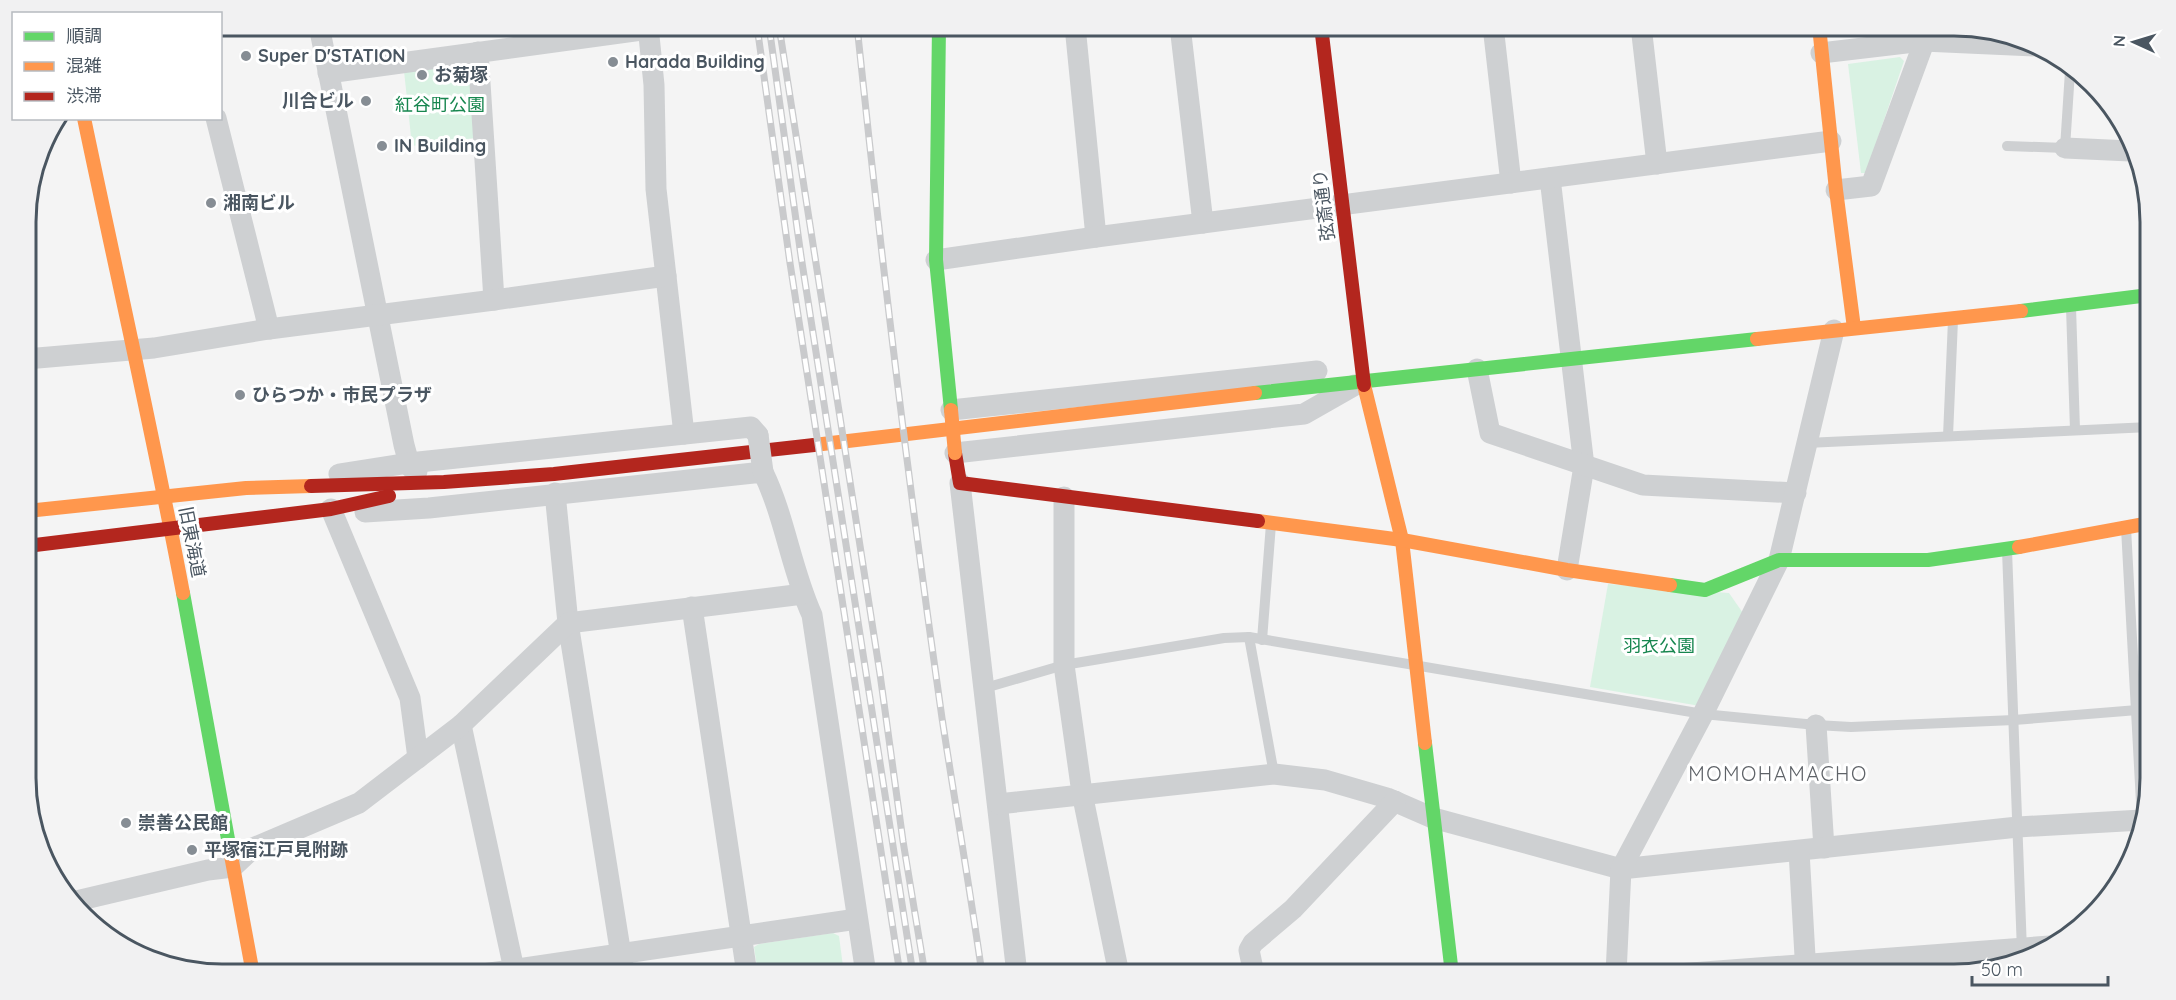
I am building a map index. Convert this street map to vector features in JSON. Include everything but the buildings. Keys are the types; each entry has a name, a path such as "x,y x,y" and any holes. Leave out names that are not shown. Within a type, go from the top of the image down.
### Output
{"street":[{"path":"321,36 408,463 413,469 444,482"},
{"path":"328,73 587,36"},
{"path":"649,36 654,85 656,189 684,434"},
{"path":"939,36 936,260 955,453 985,688 1016,964"},
{"path":"1076,36 1096,237"},
{"path":"1181,36 1203,223"},
{"name":"弦斎通り","path":"1322,36 1363,380 1402,540 1451,964"},
{"path":"1494,36 1511,183"},
{"path":"1642,36 1657,164"},
{"path":"1616,964 1621,869 1703,714 1779,560 1806,443 1844,329 1836,190 1819,36"},
{"path":"1821,53 1911,36"},
{"path":"1836,190 1871,186 1926,36"},
{"path":"1952,36 1995,41"},
{"path":"478,52 494,300"},
{"name":"旧東海道","path":"84,120 164,497 251,964"},
{"path":"217,120 269,329"},
{"path":"936,260 1342,204 1831,141"},
{"path":"2065,148 2126,151"},
{"path":"1550,178 1584,466 1567,570"},
{"path":"36,358 154,348 269,329 666,276"},
{"path":"246,488 444,482 566,473 1363,380 1953,319 2140,296"},
{"path":"1477,369 1490,433 1643,485 1796,493"},
{"path":"951,410 1323,370 1363,380"},
{"path":"955,453 1304,414 1363,380"},
{"path":"36,510 246,488 408,463 751,427 758,435 763,472 803,594 813,615 864,964"},
{"path":"339,508 359,513 429,508 763,472"},
{"path":"36,545 339,508 444,482"},
{"path":"960,483 1402,540 1567,570 1705,590 1779,560 1928,560 2007,549 2140,525"},
{"path":"555,493 568,623 622,964 742,936 857,919"},
{"path":"1064,497 1064,665 1082,793 1117,964"},
{"path":"339,508 410,698 418,758"},
{"path":"81,900 208,870 233,867 253,848 359,803 460,725 568,623 803,594"},
{"path":"692,607 746,964"},
{"path":"460,725 512,964"},
{"path":"1816,725 1824,848"},
{"path":"998,804 1082,793 1274,774 1325,780 1395,801 1433,818 1621,869 2018,828 2135,821"},
{"path":"1252,964 1249,950 1253,943 1293,909 1395,801"},
{"path":"1799,851 1806,964"},
{"path":"1870,964 2018,952"}],"lane":[{"path":"2007,146 2065,148 2070,76"},
{"path":"2071,304 2075,430"},
{"path":"1948,436 1953,319"},
{"path":"1806,443 2140,427"},
{"path":"1262,640 1271,524"},
{"path":"2126,528 2140,784"},
{"path":"2007,549 2022,951"},
{"path":"985,688 1064,665 1224,638 1249,637 1703,714 1816,725 1851,727 2014,720 2140,710"},
{"path":"1249,637 1274,774"}],"green space":[{"path":"1900,57 1904,61 1866,173 1861,173 1848,64"},
{"name":"紅谷町公園","path":"468,63 475,138 412,146 404,71"},
{"name":"羽衣公園","path":"1608,584 1729,593 1745,616 1700,706 1590,687"},
{"path":"833,933 839,936 843,964 757,964 754,947 759,944"}],"railway":[{"path":"758,36 790,263 898,964"},
{"path":"770,36 801,256 911,964"},
{"path":"781,36 923,964"},
{"path":"858,36 918,545 942,718 981,964"}],"traffic: fast":[{"path":"939,36 936,260 951,410"},
{"path":"2021,311 2140,296"},
{"path":"1255,393 1757,339"},
{"path":"1670,585 1705,590 1779,560 1928,560 2019,547"},
{"path":"183,593 230,850"},
{"path":"1425,743 1451,964"}],"traffic: slow":[{"path":"1820,36 1836,190 1854,328"},
{"path":"84,120 183,593"},
{"path":"1757,339 2021,311"},
{"path":"1364,385 1402,540 1425,743"},
{"path":"814,445 1255,393"},
{"path":"951,410 955,453"},
{"path":"36,510 246,488 311,486"},
{"path":"1258,521 1402,540 1567,570 1670,585"},
{"path":"2019,547 2140,525"},
{"path":"230,850 251,964"}],"traffic: jam":[{"path":"1322,36 1364,385"},
{"path":"311,486 444,482 554,474 814,445"},
{"path":"955,453 960,483 1258,521"},
{"path":"36,545 331,509 389,496"}],"place":[{"name":"Super D'STATION","path":"246,56"},
{"name":"Harada Building","path":"613,62"},
{"name":"お菊塚","path":"422,75"},
{"name":"川合ビル","path":"366,101"},
{"name":"IN Building","path":"382,146"},
{"name":"湘南ビル","path":"211,203"},
{"name":"ひらつか・市民プラザ","path":"240,395"},
{"name":"崇善公民館","path":"126,823"},
{"name":"平塚宿江戸見附跡","path":"192,850"}],"district":[{"name":"MOMOHAMACHO","path":"1778,774"}]}
